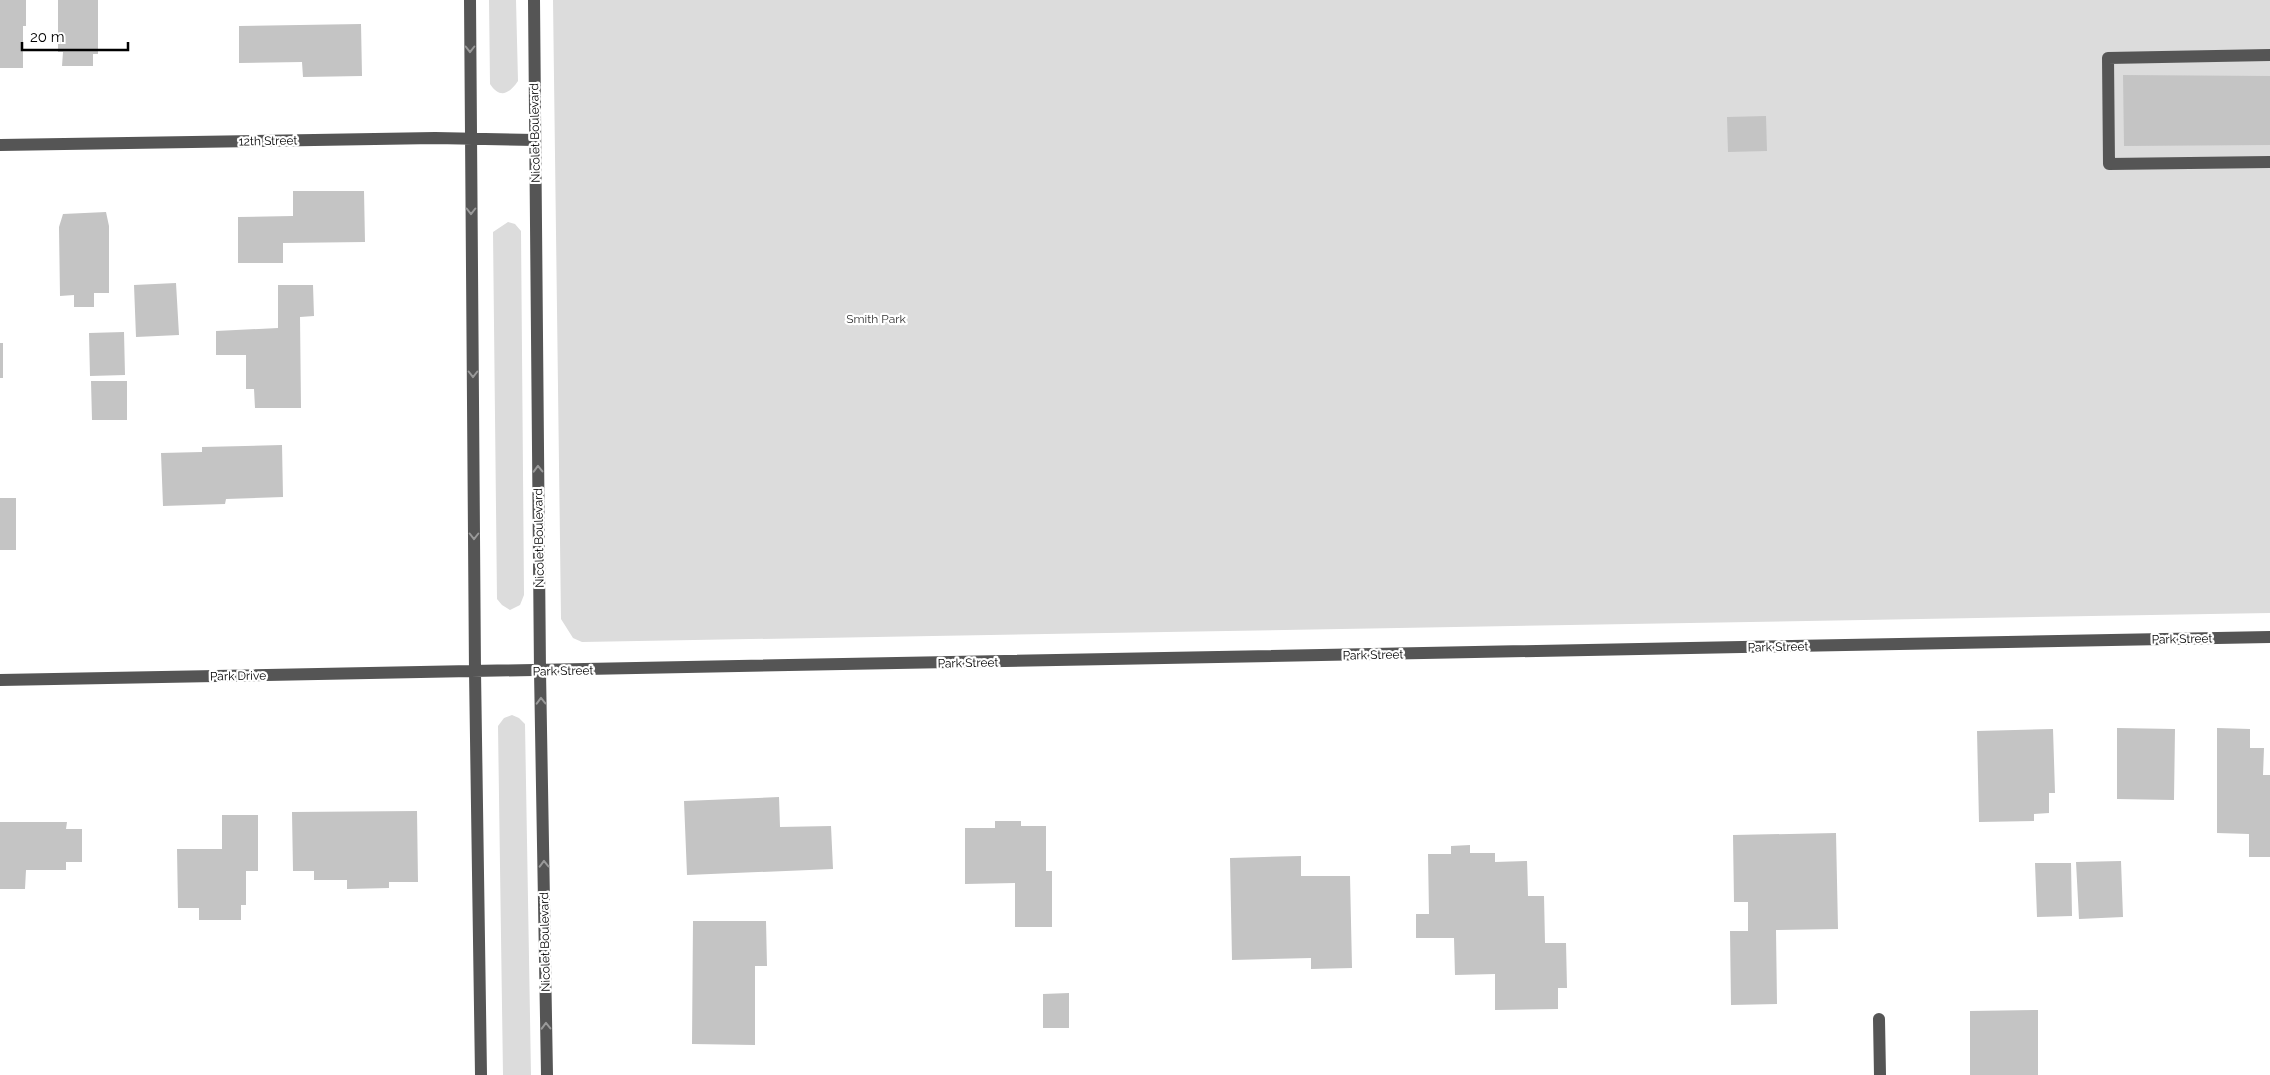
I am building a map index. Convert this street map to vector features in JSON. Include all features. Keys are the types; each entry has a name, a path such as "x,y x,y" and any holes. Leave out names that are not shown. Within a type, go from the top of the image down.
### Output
{"street":[{"path":"470,0 475,671 481,1075"},
{"name":"Nicolet Boulevard","path":"534,0 540,672 547,1075"},
{"path":"2270,55 2108,58 2108,164 2270,162"},
{"name":"12th Street","path":"0,145 435,138 535,140"},
{"name":"Park Street","path":"475,671 540,672 2270,637"},
{"name":"Park Drive","path":"0,680 475,671"},
{"path":"1879,1019 1880,1075"}],"green space":[{"path":"489,0 516,0 518,81 508,92 504,93 497,92 490,84"},
{"name":"Smith Park","path":"553,0 2270,0 2270,613 582,642 573,638 561,619"},
{"path":"508,222 515,224 521,231 524,595 520,605 510,610 497,599 493,232"},
{"path":"512,715 519,718 525,724 531,1075 503,1075 498,726 504,718"}],"building":[{"path":"0,0 26,0 26,26 23,26 23,68 0,68"},
{"path":"58,0 98,0 98,54 93,54 93,66 62,66 63,52 58,52"},
{"path":"361,24 362,76 303,77 302,62 239,63 239,26"},
{"path":"2123,75 2270,76 2270,145 2124,146"},
{"path":"1766,116 1767,151 1728,152 1727,117"},
{"path":"293,191 364,191 365,242 283,243 283,263 238,263 238,217 293,216"},
{"path":"106,212 109,226 109,293 94,293 94,307 74,307 74,295 60,296 59,227 63,214"},
{"path":"176,283 179,335 136,337 134,285"},
{"path":"278,285 313,285 314,316 300,317 301,408 255,408 254,389 246,389 246,355 216,355 216,331 278,328"},
{"path":"124,332 125,375 90,376 89,333"},
{"path":"0,343 3,343 3,378 0,378"},
{"path":"91,381 127,381 127,420 92,420"},
{"path":"282,445 283,497 226,499 225,504 163,506 161,453 202,452 202,447"},
{"path":"0,498 16,498 16,550 0,550"},
{"path":"2117,728 2175,729 2174,800 2117,799"},
{"path":"2217,728 2250,729 2250,748 2264,748 2263,775 2270,775 2270,857 2249,857 2249,834 2217,833"},
{"path":"2053,729 2055,793 2049,793 2049,813 2034,814 2034,821 1979,822 1977,731"},
{"path":"779,797 780,827 831,826 833,869 687,875 684,801"},
{"path":"417,811 418,882 389,882 389,888 347,889 347,880 314,880 314,871 293,871 292,812"},
{"path":"222,815 258,815 258,871 246,871 246,905 241,905 241,920 199,920 199,908 178,908 177,849 222,849"},
{"path":"995,821 1021,821 1021,826 1046,826 1046,871 1052,871 1052,927 1015,927 1015,883 965,884 965,828 995,828"},
{"path":"0,822 67,822 66,829 82,829 82,862 66,862 66,870 26,870 25,889 0,889"},
{"path":"1836,833 1838,929 1776,930 1777,1004 1731,1005 1730,931 1748,931 1748,902 1734,902 1733,835"},
{"path":"1470,845 1470,853 1495,853 1495,862 1527,861 1528,896 1544,896 1545,943 1566,943 1567,988 1558,988 1558,1009 1495,1010 1495,974 1455,975 1454,938 1416,938 1416,914 1429,914 1428,854 1451,854 1451,846"},
{"path":"1301,856 1301,876 1350,876 1352,968 1311,969 1311,958 1232,960 1230,858"},
{"path":"2121,861 2123,917 2079,919 2076,862"},
{"path":"2035,863 2071,863 2072,916 2037,917"},
{"path":"693,921 766,921 767,966 755,966 755,1045 692,1044"},
{"path":"1069,993 1069,1028 1043,1028 1043,994"},
{"path":"2038,1010 2038,1075 1970,1075 1970,1011"}]}
